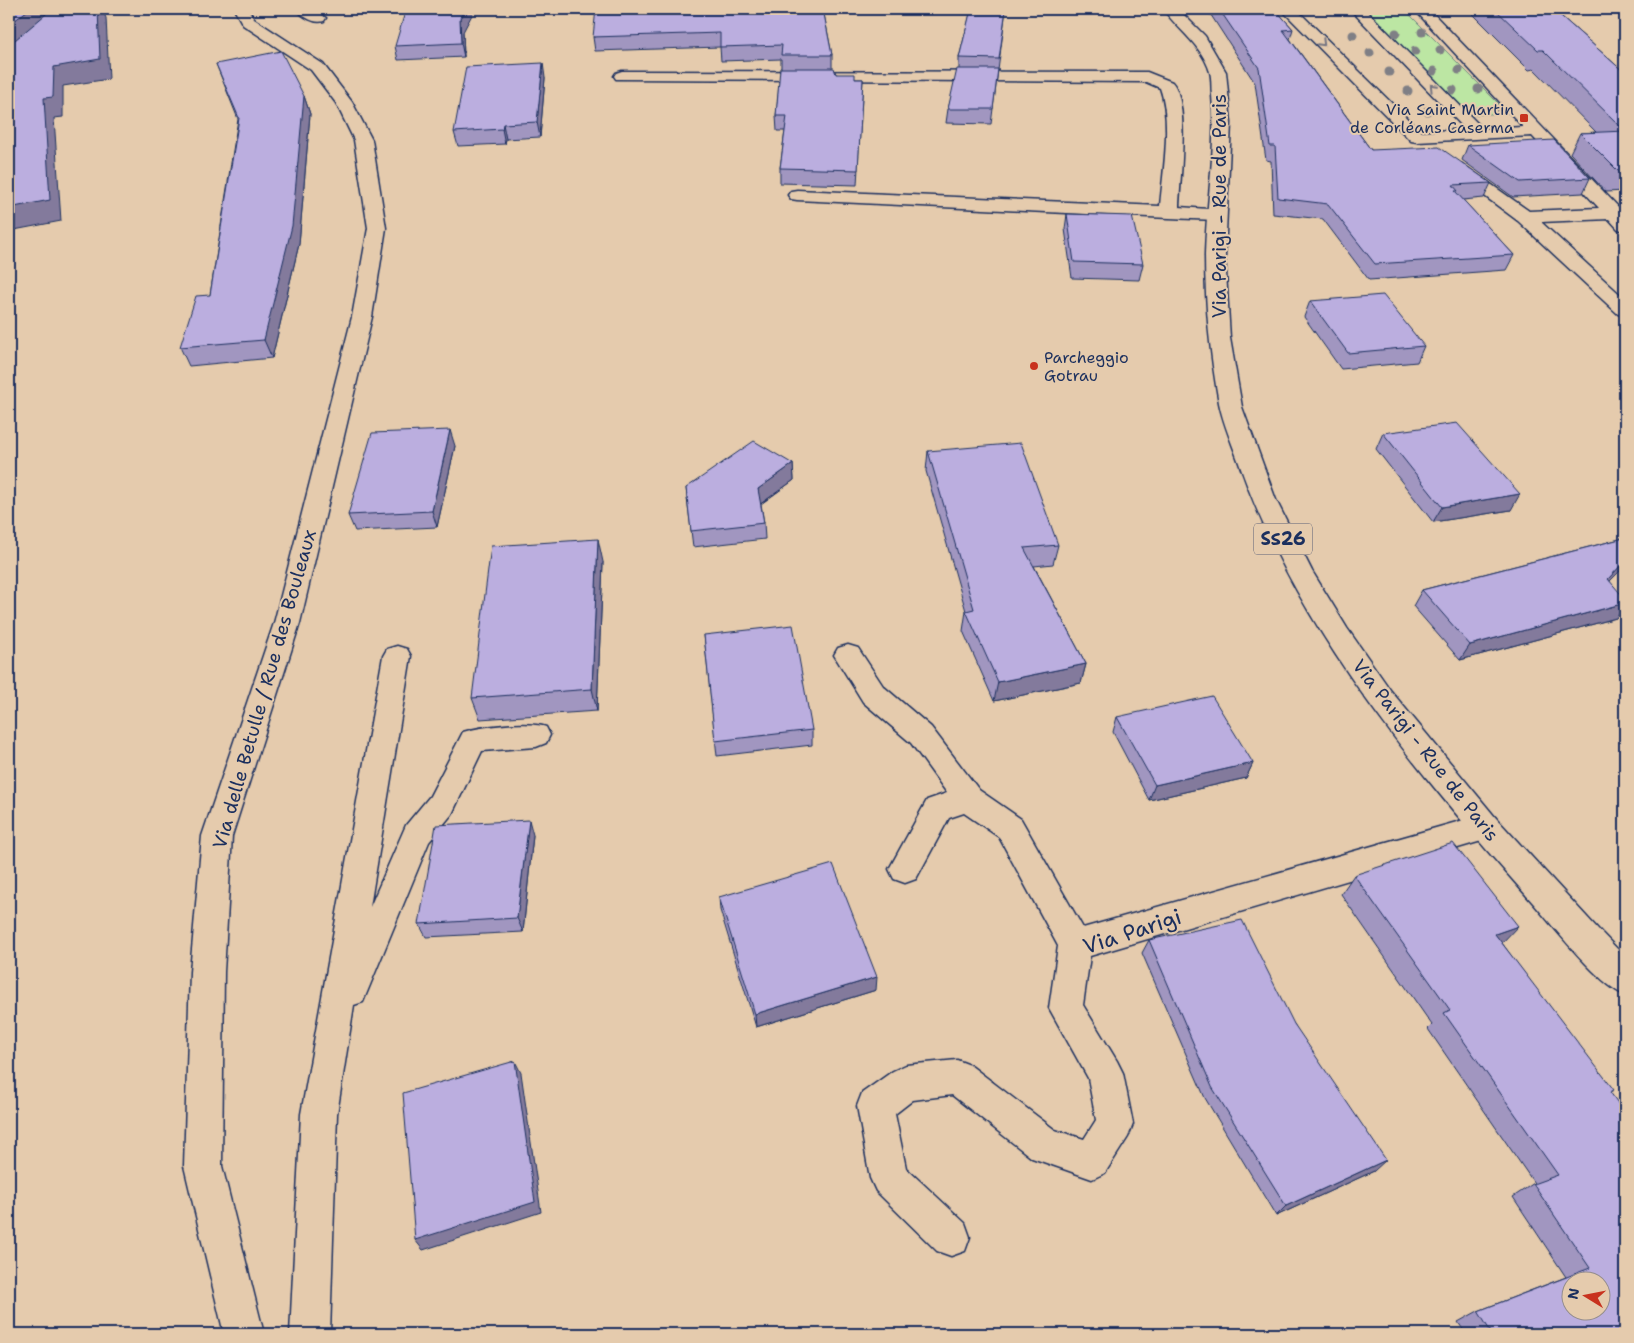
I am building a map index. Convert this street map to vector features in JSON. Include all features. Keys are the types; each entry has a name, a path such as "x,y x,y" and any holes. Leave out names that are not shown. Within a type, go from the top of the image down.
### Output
{"street":[{"name":"Via delle Betulle / Rue des Bouleaux","path":"241,9 248,22 317,67 344,102 363,140 377,228 362,317 287,623 217,836 207,972 203,1166 244,1334"},
{"path":"304,9 318,18"},
{"name":"Via Parigi - Rue de Paris","path":"1170,9 1200,39 1218,72 1223,123 1215,255 1218,338 1231,407 1264,500 1300,573 1338,635 1381,699 1485,827 1586,940 1625,979"},
{"path":"1288,9 1432,150 1525,217 1625,310"},
{"path":"1357,9 1479,134"},
{"path":"1420,9 1620,219"},
{"path":"622,76 1147,77 1158,80 1168,86 1172,98 1173,123 1169,212"},
{"path":"1432,150 1479,134 1536,131"},
{"path":"797,195 1216,214"},
{"path":"1525,217 1620,219"},
{"path":"310,1334 319,1114 397,656"},
{"path":"848,656 873,694 921,735 968,798 1010,828 1075,945"},
{"path":"335,1028 417,834 441,805 473,740 536,735"},
{"path":"905,868 938,809 968,798"},
{"name":"Via Parigi","path":"950,1237 889,1178 875,1106 906,1083 957,1077 1045,1145 1092,1160 1115,1124 1105,1073 1066,1008 1075,945 1485,827"}],"green space":[{"path":"1365,9 1404,9 1508,113 1471,115"}],"building":[{"path":"9,9 29,9 9,25"},
{"path":"52,9 98,9 100,59 54,67 53,97 44,98 50,200 9,208 9,45"},
{"path":"406,9 465,9 460,18 461,43 395,46"},
{"path":"596,9 823,9 832,55 781,55 782,45 720,47 720,33 593,37"},
{"path":"971,9 1006,9 999,59 959,58"},
{"path":"1219,9 1275,9 1293,29 1283,30 1371,150 1439,147 1491,183 1453,185 1458,191 1455,191 1514,255 1375,264 1328,204 1278,198 1275,146 1270,146 1259,68"},
{"path":"1495,9 1553,9 1625,73 1625,131 1543,50 1538,50"},
{"path":"281,51 304,96 292,226 264,340 180,347 196,296 210,295 239,118 216,64"},
{"path":"543,63 537,122 503,124 502,129 454,132 466,67"},
{"path":"780,68 834,68 836,74 855,74 855,79 863,79 858,170 780,168 787,116 776,116"},
{"path":"957,69 998,69 993,109 948,109"},
{"path":"1625,131 1625,171 1618,171 1580,133"},
{"path":"1554,140 1590,178 1520,182 1468,145"},
{"path":"1067,214 1132,216 1143,264 1074,262"},
{"path":"1383,295 1424,346 1348,353 1310,301"},
{"path":"1457,423 1520,494 1442,507 1383,433"},
{"path":"450,430 432,511 348,515 372,433"},
{"path":"754,441 793,464 758,489 764,523 691,531 686,488"},
{"path":"1021,443 1058,545 1024,548 1086,664 998,682 966,611 974,609 928,451"},
{"path":"1622,536 1625,536 1625,561 1608,579 1625,599 1625,603 1470,645 1422,590 1624,538"},
{"path":"598,539 592,689 472,698 491,546"},
{"path":"793,625 812,730 715,741 704,635"},
{"path":"1212,696 1253,763 1155,785 1117,717"},
{"path":"529,820 517,918 419,924 436,825"},
{"path":"1453,843 1518,926 1495,934 1614,1090 1610,1092 1625,1113 1625,1334 1492,1334 1478,1311 1562,1279 1562,1320 1612,1320 1612,1270 1585,1270 1590,1268 1533,1184 1558,1175 1444,1013 1450,1010 1354,875"},
{"path":"833,864 877,977 755,1014 719,897"},
{"path":"1242,920 1294,1024 1386,1160 1286,1206 1212,1087 1149,940"},
{"path":"515,1061 535,1202 415,1240 403,1093"}],"place":[{"name":"Via Saint Martin de Corléans Caserma","path":"1524,118"},
{"name":"Parcheggio Gotrau","path":"1034,366"}]}
